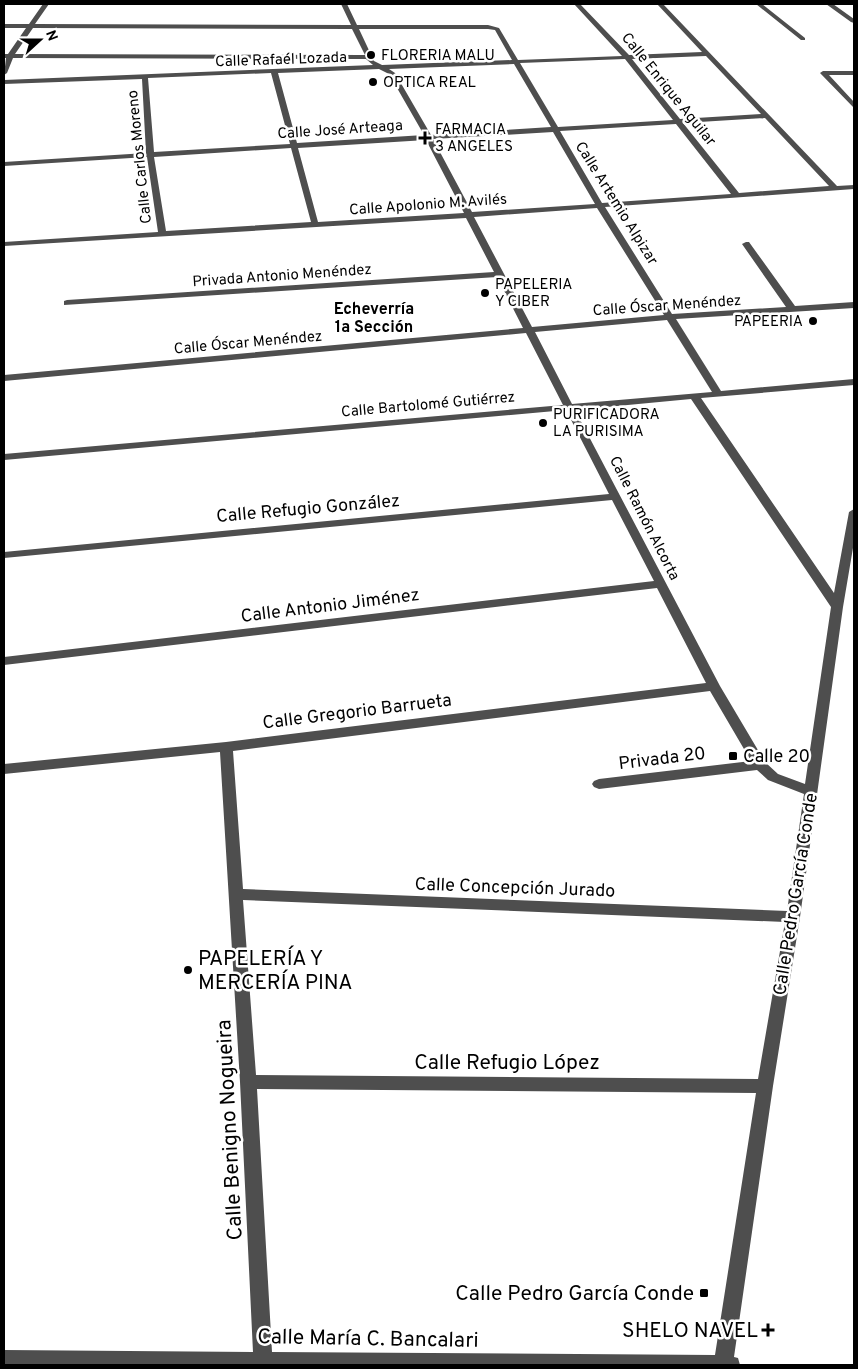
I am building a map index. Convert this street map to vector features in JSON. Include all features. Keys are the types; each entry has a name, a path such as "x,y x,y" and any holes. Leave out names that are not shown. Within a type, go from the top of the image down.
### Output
{"street":[{"path":"4,73 7,56 46,4"},
{"name":"Calle Ramón Alcorta","path":"344,4 371,62 392,73 429,138 470,215 498,274 714,686 760,764 773,777 811,792"},
{"name":"Calle Enrique Aguilar","path":"577,4 627,57 736,195"},
{"path":"660,4 710,54 835,188"},
{"path":"759,4 803,39"},
{"path":"829,4 853,21"},
{"path":"4,26 354,27"},
{"name":"Calle Artemio Alpizar","path":"354,27 494,28 498,30 514,62 554,130 718,394"},
{"name":"Calle Rafaél Lozada","path":"4,82 710,54"},
{"path":"7,56 368,57"},
{"path":"274,72 315,224"},
{"path":"854,74 823,73 854,106"},
{"name":"Calle Carlos Moreno","path":"145,77 150,155 162,234"},
{"name":"Calle José Arteaga","path":"4,164 767,116"},
{"name":"Calle Apolonio M. Avilés","path":"4,244 470,215 854,187"},
{"path":"746,244 794,310"},
{"name":"Privada Antonio Menéndez","path":"67,303 498,274"},
{"name":"Calle Óscar Menéndez","path":"4,378 528,329 670,317 854,305"},
{"name":"Calle Bartolomé Gutiérrez","path":"4,457 854,382"},
{"path":"694,396 837,606"},
{"name":"Calle Refugio González","path":"4,555 616,496"},
{"name":"Calle Pedro García Conde","path":"723,1365 765,1086 793,917 837,606 854,512"},
{"name":"Calle Antonio Jiménez","path":"4,662 661,584"},
{"name":"Calle Gregorio Barrueta","path":"4,769 226,746 714,686"},
{"name":"Calle Benigno Nogueira","path":"226,746 248,1082 263,1361"},
{"name":"Privada 20","path":"599,784 760,764"},
{"name":"Calle Concepción Jurado","path":"235,894 793,917"},
{"name":"Calle Refugio López","path":"248,1082 765,1086"},
{"name":"Calle María C. Bancalari","path":"4,1359 731,1365"}],"place":[{"name":"FLORERIA MALU","path":"371,55"},
{"name":"OPTICA REAL","path":"373,82"},
{"name":"FARMACIA 3 ANGELES","path":"425,138"},
{"name":"PAPELERIA Y CIBER","path":"485,293"},
{"name":"PAPEERIA","path":"813,321"},
{"name":"PURIFICADORA LA PURISIMA","path":"543,423"},
{"name":"Calle 20","path":"733,756"},
{"name":"PAPELERÍA Y MERCERÍA PINA","path":"188,970"},
{"name":"Calle Pedro García Conde","path":"704,1293"},
{"name":"SHELO NAVEL","path":"768,1330"}],"district":[{"name":"Echeverría 1a Sección","path":"374,317"}]}
